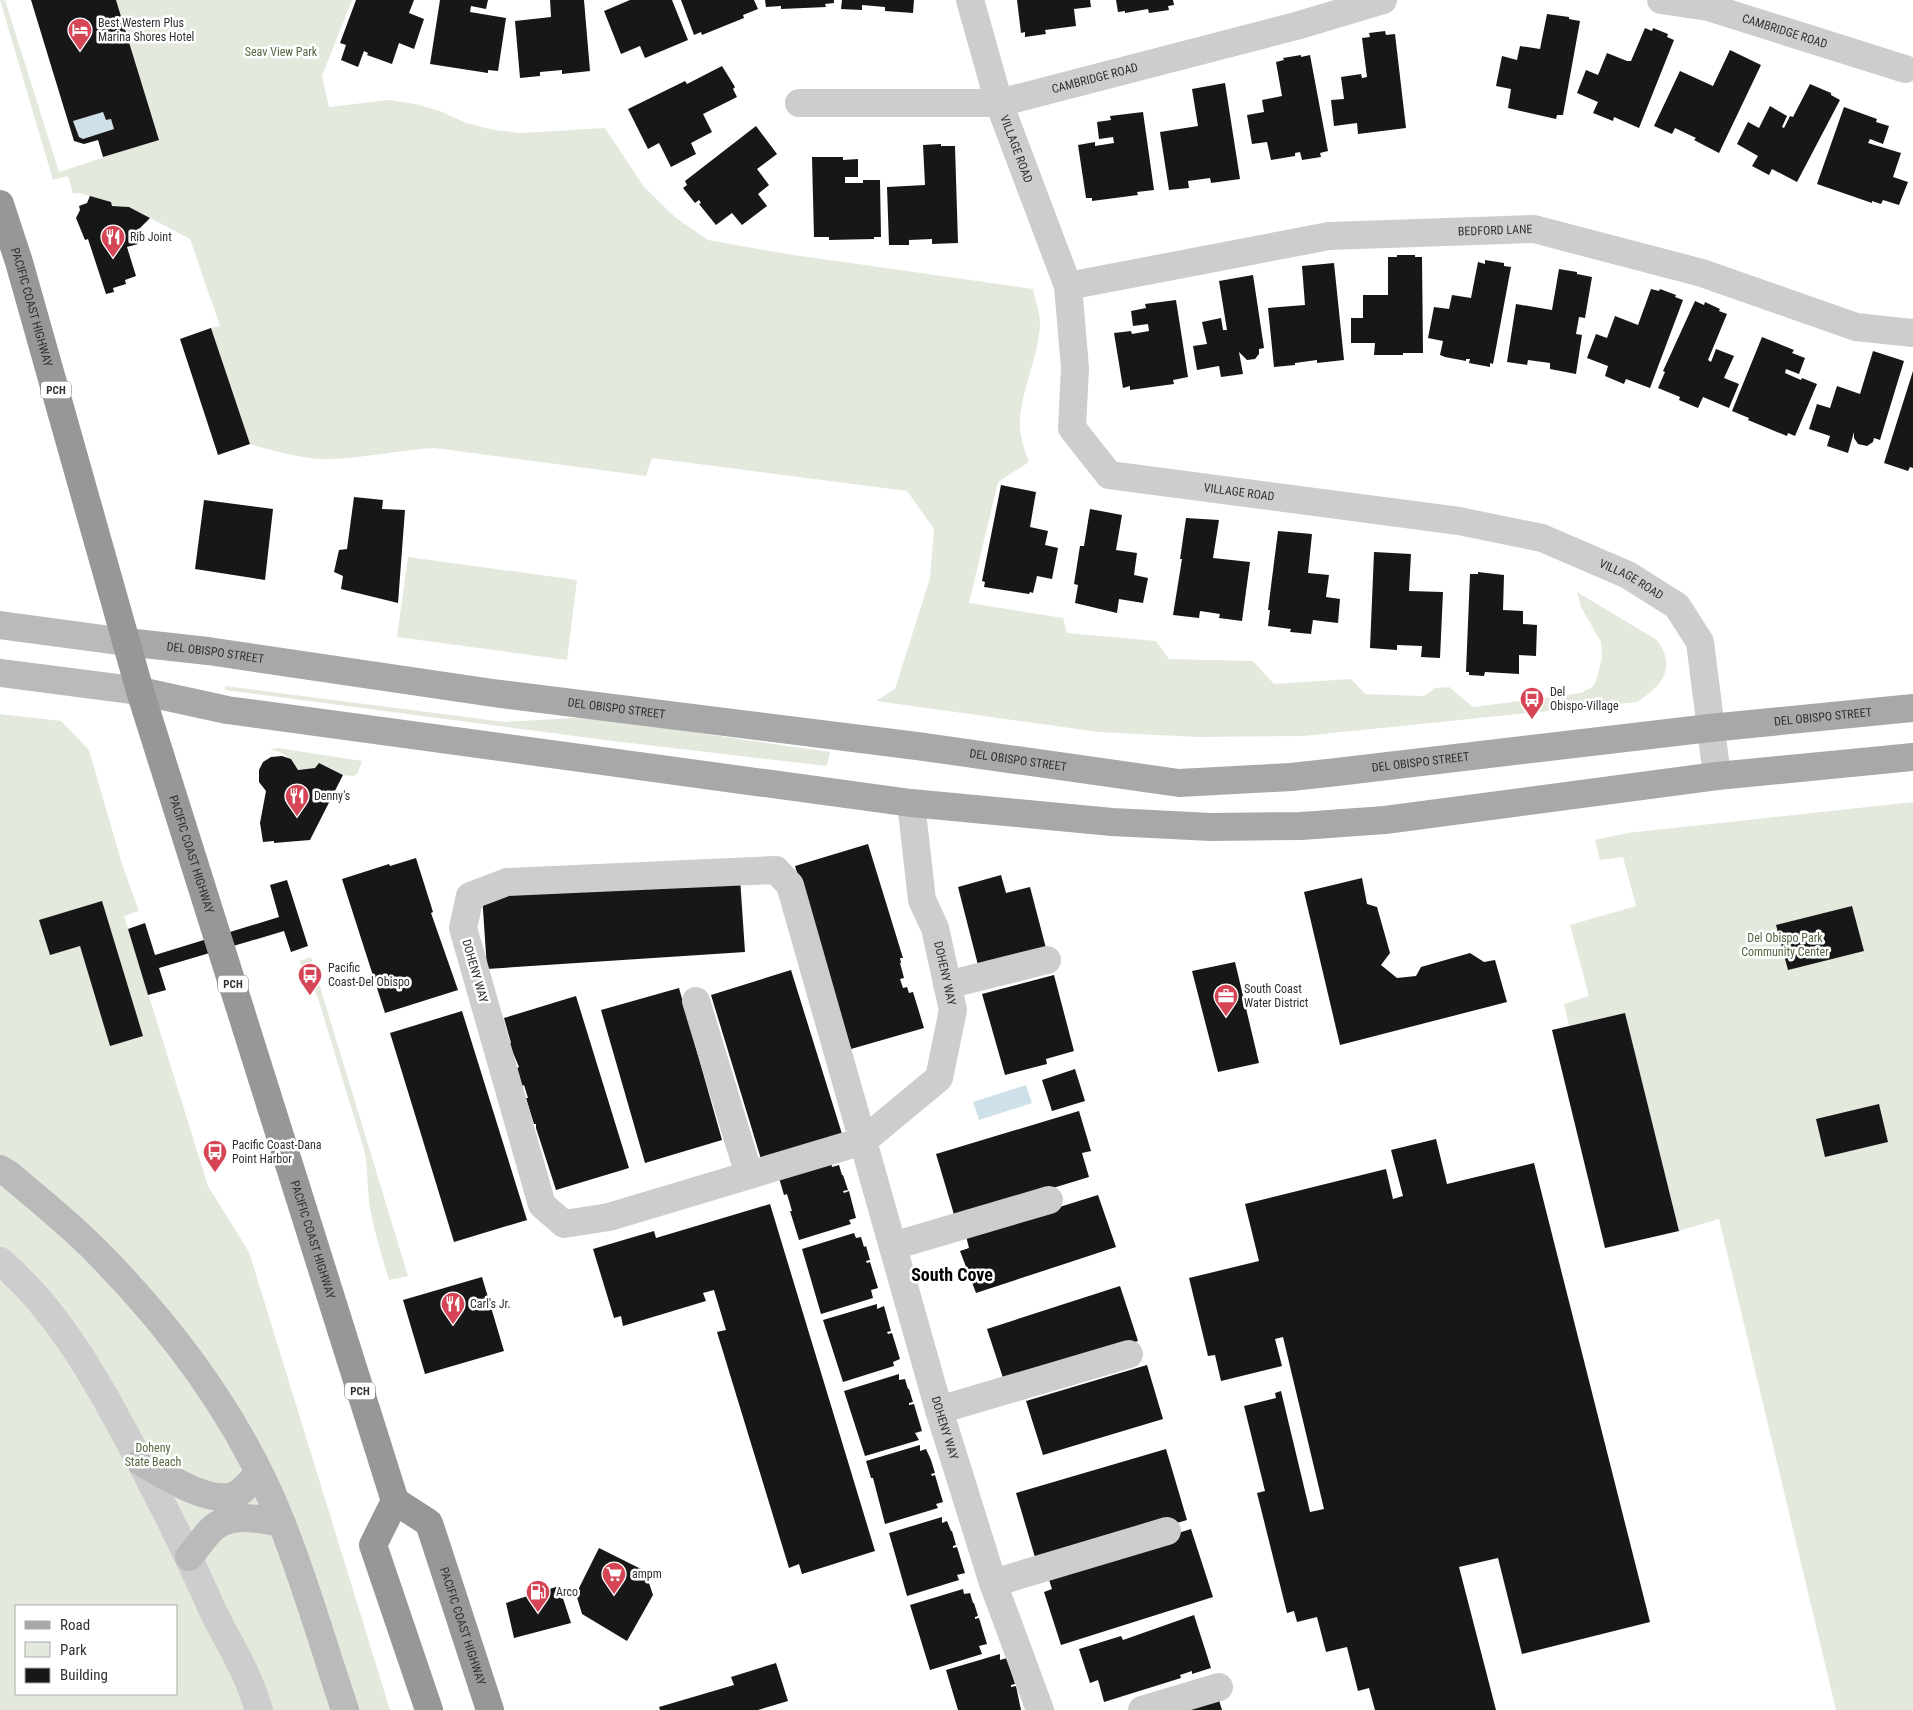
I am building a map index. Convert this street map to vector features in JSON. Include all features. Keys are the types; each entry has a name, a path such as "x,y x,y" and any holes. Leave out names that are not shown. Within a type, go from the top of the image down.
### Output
{"highway":[{"name":"PACIFIC COAST HIGHWAY","path":"0,204 20,262 140,691 395,1501 429,1523 490,1710"},
{"path":"395,1501 373,1545 429,1710"}],"main road":[{"name":"DEL OBISPO STREET","path":"126,642 202,650 493,693 917,746 1179,783 1337,772 1710,728 1913,708"},
{"path":"140,691 227,710 912,803 1122,822 1211,827 1301,826 1386,820 1717,776 1913,757"}],"street":[{"name":"VILLAGE ROAD","path":"970,0 999,103 1068,286 1075,368 1072,428 1109,475 1459,521 1542,538 1628,575 1677,606 1700,642 1717,776"},
{"name":"CAMBRIDGE ROAD","path":"799,103 999,103 1296,26 1383,0"},
{"name":"CAMBRIDGE ROAD","path":"1661,0 1708,7 1905,69"},
{"name":"BEDFORD LANE","path":"1068,286 1329,236 1534,229 1702,273 1856,327 1913,333"},
{"path":"0,625 126,642"},
{"path":"0,673 140,691"},
{"name":"DOHENY WAY","path":"912,803 922,900 935,928 953,1010 939,1078 863,1141 609,1217 564,1224 542,1205 463,928 470,896 507,882 776,870 790,885 863,1141 893,1246 939,1410 993,1583 1040,1710"},
{"path":"947,985 1047,960"},
{"path":"696,1001 748,1175"},
{"path":"0,1169 10,1175 97,1252 143,1301 201,1374 234,1427 259,1473 282,1523 345,1710"},
{"path":"893,1246 1049,1200"},
{"path":"0,1261 11,1270 47,1309 72,1342 96,1379 189,1557 208,1602 247,1678 259,1710"},
{"path":"939,1410 1129,1354"},
{"path":"141,1462 174,1482 212,1497 235,1495 259,1473"},
{"path":"189,1557 213,1528 228,1520 248,1518 282,1523"},
{"path":"993,1583 1167,1531"},
{"path":"1142,1710 1219,1687"}],"green space":[{"name":"Seav View Park","path":"0,0 5,0 59,172 159,139 116,0 352,0 322,76 329,107 389,100 415,104 440,111 466,123 494,130 521,133 605,128 644,187 676,218 708,240 787,254 1033,289 1040,319 1039,336 1023,402 1020,428 1029,462 998,482 969,603 1063,618 1067,633 1156,641 1169,659 1253,661 1274,684 1351,679 1365,694 1424,696 1435,688 1449,687 1473,707 1581,693 1592,687 1596,681 1602,658 1601,642 1581,607 1577,592 1657,640 1666,659 1664,676 1660,683 1637,702 1303,736 1198,737 1099,732 876,701 895,689 930,578 934,529 907,491 652,458 646,476 434,448 321,459 290,454 250,444 211,328 220,326 190,239 129,207 112,206 111,202 79,193 73,194 68,176 53,180"},
{"path":"408,557 577,580 567,660 397,637"},
{"path":"225,686 505,722 574,718 601,719 830,752 827,766 613,741 225,690"},
{"name":"Doheny State Beach","path":"0,714 61,721 89,750 122,864 139,911 124,916 208,1186 249,1252 390,1710 0,1710"},
{"path":"278,748 362,761 358,773 354,776 343,775 319,763 315,768 298,770 286,756 274,750 269,750"},
{"name":"Del Obispo Park Community Center","path":"1913,802 1913,1710 1836,1710 1719,1219 1679,1231 1625,1013 1569,1026 1564,1004 1589,996 1570,925 1636,906 1623,857 1600,860 1595,840 1627,833"},
{"path":"311,957 408,1276 389,1280 378,1244 369,1201 365,1153 318,998 308,975 299,961"}],"shaded area":[{"path":"103,112 106,120 111,119 114,129 83,139 79,137 73,121"},
{"path":"1026,1085 1032,1103 979,1120 973,1102"}],"building":[{"path":"31,0 116,0 159,140 103,157 98,140 84,144 74,141","holes":["103,112 106,120 111,119 114,129 83,139 79,137 73,121"]},
{"path":"356,0 414,0 409,13 424,19 414,49 399,43 392,64 367,55 368,53 364,51 358,67 341,60 346,45 340,43"},
{"path":"440,0 488,0 486,9 471,6 470,12 506,18 498,71 488,70 488,73 430,64"},
{"path":"550,0 584,0 590,71 562,74 562,70 540,72 540,76 520,78 515,21 551,17"},
{"path":"630,0 672,0 688,40 645,58 640,46 621,54 604,11"},
{"path":"681,0 754,0 758,9 743,15 744,18 702,35 701,32 694,35"},
{"path":"765,0 834,0 834,3 825,4 826,7 781,9 781,6 766,7"},
{"path":"842,0 914,0 913,13 885,11 885,7 862,5 862,10 841,9"},
{"path":"1017,0 1090,0 1091,7 1074,9 1076,26 1045,30 1046,34 1025,37 1025,32 1021,33"},
{"path":"1116,0 1173,0 1174,5 1168,6 1169,10 1149,13 1148,9 1125,13 1125,11 1118,12"},
{"path":"1547,14 1569,17 1569,19 1580,21 1563,115 1557,115 1556,119 1508,108 1511,89 1496,86 1502,56 1517,60 1520,46 1540,49"},
{"path":"1645,28 1652,31 1653,28 1668,34 1667,37 1674,40 1639,128 1614,117 1613,121 1593,113 1598,102 1577,93 1586,70 1598,75 1607,53 1631,61"},
{"path":"1385,31 1386,35 1395,34 1406,128 1358,134 1357,123 1334,126 1331,100 1344,99 1341,77 1361,74 1362,78 1367,77 1362,38 1370,37 1369,33"},
{"path":"1730,50 1761,65 1719,153 1694,140 1696,138 1675,128 1672,134 1654,126 1680,71 1713,86"},
{"path":"1301,55 1301,57 1310,55 1328,151 1320,153 1321,157 1302,160 1300,152 1295,153 1295,156 1271,160 1267,142 1252,144 1247,115 1264,112 1262,100 1282,96 1276,62 1284,60 1283,58"},
{"path":"722,66 735,87 733,89 737,97 703,114 712,132 691,143 696,154 671,167 659,143 648,149 628,109 685,81 687,84"},
{"path":"1225,83 1240,179 1211,183 1210,178 1188,181 1189,188 1169,190 1160,132 1198,126 1192,89"},
{"path":"1810,84 1831,93 1831,95 1840,100 1797,182 1772,169 1769,175 1752,166 1758,156 1737,144 1748,122 1759,128 1770,106 1787,116 1782,127 1784,128 1790,116 1793,117"},
{"path":"1844,107 1877,119 1876,122 1889,126 1883,144 1870,139 1868,143 1901,153 1893,177 1908,182 1899,205 1883,200 1881,204 1872,201 1872,203 1817,184"},
{"path":"1143,112 1154,190 1137,192 1138,195 1092,201 1092,198 1086,198 1078,145 1095,142 1095,146 1114,143 1113,137 1099,139 1097,122 1111,120 1110,116"},
{"path":"756,126 777,154 757,169 769,185 758,194 767,206 742,225 732,213 716,225 699,204 701,203 699,200 695,203 683,188 687,185 685,181"},
{"path":"941,144 941,146 955,146 958,243 932,244 932,239 909,240 909,245 889,245 887,187 925,185 923,145"},
{"path":"812,157 843,157 843,160 858,159 858,177 845,177 845,183 863,183 863,180 880,180 881,237 874,237 874,239 829,240 829,237 814,237"},
{"name":"Rib Joint","path":"90,196 111,202 112,206 129,207 150,218 138,230 141,241 137,242 138,244 127,247 136,276 125,280 126,284 113,288 114,292 106,294 88,239 85,240 76,218 80,210 79,206 87,203"},
{"path":"1397,255 1422,257 1423,353 1374,355 1375,343 1351,343 1351,318 1363,318 1363,295 1388,295 1388,257 1397,257"},
{"path":"1485,260 1504,263 1504,266 1511,267 1493,364 1490,363 1490,367 1469,363 1470,359 1466,359 1466,361 1440,355 1443,341 1428,338 1434,307 1449,309 1452,295 1471,298 1478,262 1485,264"},
{"path":"1334,263 1344,360 1317,363 1317,360 1274,367 1268,308 1305,305 1302,266"},
{"path":"1559,269 1592,277 1585,318 1579,317 1576,334 1582,335 1576,374 1550,369 1550,363 1528,360 1527,365 1507,362 1516,304 1552,310"},
{"path":"1253,275 1264,348 1259,349 1259,354 1255,359 1247,360 1239,352 1243,374 1221,377 1219,366 1197,370 1193,346 1207,344 1202,322 1221,318 1223,330 1227,330 1219,281"},
{"path":"1651,289 1659,291 1660,289 1683,300 1650,388 1626,379 1624,384 1605,376 1608,366 1587,358 1596,334 1607,338 1615,316 1638,325"},
{"path":"1176,300 1188,377 1173,380 1174,384 1130,390 1130,386 1123,388 1114,333 1131,331 1132,334 1149,331 1148,324 1133,326 1131,311 1146,308 1145,304"},
{"path":"1695,301 1704,305 1705,302 1727,314 1708,360 1711,362 1716,349 1734,356 1724,378 1739,384 1729,408 1703,397 1698,408 1679,400 1680,397 1658,388 1665,372 1663,371"},
{"path":"211,328 250,444 218,455 180,339"},
{"path":"1762,337 1794,350 1792,353 1805,358 1799,374 1786,369 1785,373 1817,384 1795,436 1788,433 1787,436 1748,420 1749,418 1732,411"},
{"path":"1873,351 1904,361 1880,440 1874,438 1873,442 1867,446 1858,444 1854,438 1854,432 1848,453 1827,446 1830,436 1809,429 1817,404 1830,408 1837,386 1860,394"},
{"path":"1913,371 1913,468 1910,467 1908,471 1884,463"},
{"path":"1001,485 1036,492 1030,527 1048,531 1045,545 1058,548 1052,579 1037,576 1033,593 984,587 985,582 982,581"},
{"path":"354,497 383,500 382,509 405,510 398,603 341,589 343,576 334,572 339,550 347,549"},
{"path":"204,500 273,509 265,580 195,569"},
{"path":"1090,509 1122,515 1116,550 1137,553 1134,575 1148,578 1143,603 1119,599 1117,613 1075,603 1078,585 1074,584 1080,546 1084,546"},
{"path":"1186,518 1219,520 1213,558 1250,562 1242,621 1219,618 1220,614 1200,611 1199,618 1173,615"},
{"path":"1278,531 1312,534 1308,573 1329,575 1326,597 1340,599 1338,623 1313,620 1311,634 1290,632 1291,629 1268,626 1270,610 1268,610"},
{"path":"1374,552 1411,554 1409,591 1443,592 1440,658 1421,657 1422,646 1397,645 1397,650 1370,648"},
{"path":"1478,572 1504,575 1503,610 1523,611 1523,624 1537,625 1536,656 1519,655 1519,674 1485,672 1484,676 1469,675 1469,672 1466,672 1470,574 1478,574"},
{"name":"Denny's","path":"282,756 291,759 298,770 315,768 319,763 343,775 310,840 263,842 260,823 266,791 259,782 259,770 263,762 271,757"},
{"path":"868,844 903,958 900,958 900,963 904,978 900,979 903,988 907,987 909,993 913,992 924,1028 851,1049 795,866"},
{"path":"416,858 433,912 431,913 458,990 385,1013 342,879 389,864 390,866"},
{"path":"1001,875 1006,893 1030,887 1047,952 979,969 958,887"},
{"path":"740,878 745,952 487,969 482,895"},
{"path":"1362,878 1367,904 1377,907 1390,953 1381,965 1397,978 1416,976 1421,967 1470,953 1484,962 1495,960 1507,1002 1340,1045 1304,892"},
{"path":"287,880 308,946 291,952 284,931 159,968 166,990 148,995 128,929 145,923 155,955 279,917 270,885"},
{"path":"102,901 143,1036 110,1046 80,946 50,955 39,920"},
{"path":"1852,906 1864,951 1788,970 1776,925"},
{"name":"South Coast Water District","path":"1235,962 1259,1063 1218,1072 1192,971"},
{"path":"791,970 842,1134 761,1159 711,995"},
{"path":"1054,975 1074,1051 1046,1059 1047,1064 1005,1075 982,994"},
{"path":"679,988 722,1140 645,1163 601,1010"},
{"path":"576,996 629,1168 556,1190 526,1098 528,1098 524,1085 522,1086 517,1068 519,1067 509,1043 511,1043 504,1018"},
{"path":"462,1011 527,1220 454,1242 390,1033"},
{"path":"1625,1013 1679,1231 1605,1248 1552,1030"},
{"path":"1075,1069 1085,1101 1052,1111 1042,1080"},
{"path":"1879,1104 1888,1142 1825,1157 1816,1119"},
{"path":"1079,1111 1091,1151 1082,1153 1089,1177 955,1218 936,1154"},
{"path":"1436,1139 1447,1184 1534,1163 1650,1622 1522,1654 1498,1558 1459,1567 1496,1710 1375,1710 1369,1688 1358,1691 1347,1647 1326,1652 1317,1617 1297,1622 1294,1611 1287,1613 1257,1493 1265,1491 1244,1406 1276,1398 1275,1393 1281,1391 1310,1512 1324,1509 1283,1337 1275,1339 1282,1366 1221,1381 1215,1355 1208,1356 1189,1278 1259,1261 1245,1204 1386,1169 1393,1199 1403,1196 1391,1150"},
{"path":"831,1162 832,1167 839,1165 848,1190 843,1191 844,1193 849,1191 856,1218 849,1220 851,1224 799,1240 787,1194 784,1195 779,1178"},
{"path":"1098,1195 1116,1247 976,1293 960,1251 969,1248 966,1236"},
{"path":"770,1204 875,1551 802,1574 799,1564 789,1568 717,1332 726,1330 714,1290 703,1293 706,1301 623,1326 621,1316 614,1318 593,1249 654,1231 656,1238"},
{"path":"854,1233 856,1238 861,1237 864,1247 866,1246 870,1260 866,1261 867,1263 870,1262 878,1288 871,1290 873,1298 821,1314 802,1249"},
{"name":"Carl's Jr.","path":"482,1277 504,1351 425,1374 403,1300"},
{"path":"1120,1286 1138,1341 1005,1384 987,1329"},
{"path":"877,1304 877,1309 884,1306 891,1331 887,1332 888,1334 892,1333 900,1359 893,1362 894,1366 843,1382 823,1320"},
{"path":"1147,1365 1163,1419 1043,1455 1026,1401"},
{"path":"899,1374 899,1380 905,1379 909,1389 913,1402 909,1403 909,1405 914,1404 922,1431 915,1433 919,1440 865,1456 844,1391"},
{"path":"920,1445 920,1451 926,1449 931,1460 935,1473 931,1474 932,1476 935,1475 943,1502 936,1504 938,1508 885,1524 873,1478 871,1478 866,1461"},
{"path":"1166,1449 1187,1520 1037,1564 1016,1493"},
{"path":"942,1517 942,1523 947,1521 952,1531 956,1545 953,1548 957,1547 965,1573 957,1575 959,1580 907,1596 889,1533"},
{"path":"1191,1529 1213,1597 1061,1645 1044,1592 1052,1589 1047,1574"},
{"name":"ampm","path":"599,1548 645,1571 653,1595 627,1641 582,1614 576,1594"},
{"name":"Arco","path":"559,1586 571,1623 514,1638 506,1603"},
{"path":"963,1589 964,1594 970,1593 978,1616 975,1619 979,1618 987,1644 979,1646 982,1654 930,1670 910,1605"},
{"path":"1194,1615 1211,1668 1192,1674 1192,1671 1180,1675 1181,1678 1104,1702 1098,1680 1090,1683 1079,1649 1121,1636 1123,1640"},
{"path":"1000,1654 1000,1660 1007,1658 1015,1684 1011,1685 1011,1687 1016,1686 1021,1710 958,1710 946,1670"},
{"path":"776,1663 788,1701 758,1710 660,1710 659,1707 734,1685 731,1677"},
{"path":"1218,1697 1222,1710 1170,1710"}],"place":[{"name":"Best Western Plus Marina Shores Hotel","path":"80,51"},
{"name":"Rib Joint","path":"113,258"},
{"name":"Del Obispo-Village","path":"1532,720"},
{"name":"Denny's","path":"297,817"},
{"name":"Pacific Coast-Del Obispo","path":"310,996"},
{"name":"South Coast Water District","path":"1226,1017"},
{"name":"Pacific Coast-Dana Point Harbor","path":"215,1173"},
{"name":"Carl's Jr.","path":"453,1325"},
{"name":"ampm","path":"614,1595"},
{"name":"Arco","path":"538,1613"}],"district":[{"name":"South Cove","path":"952,1275"}]}
